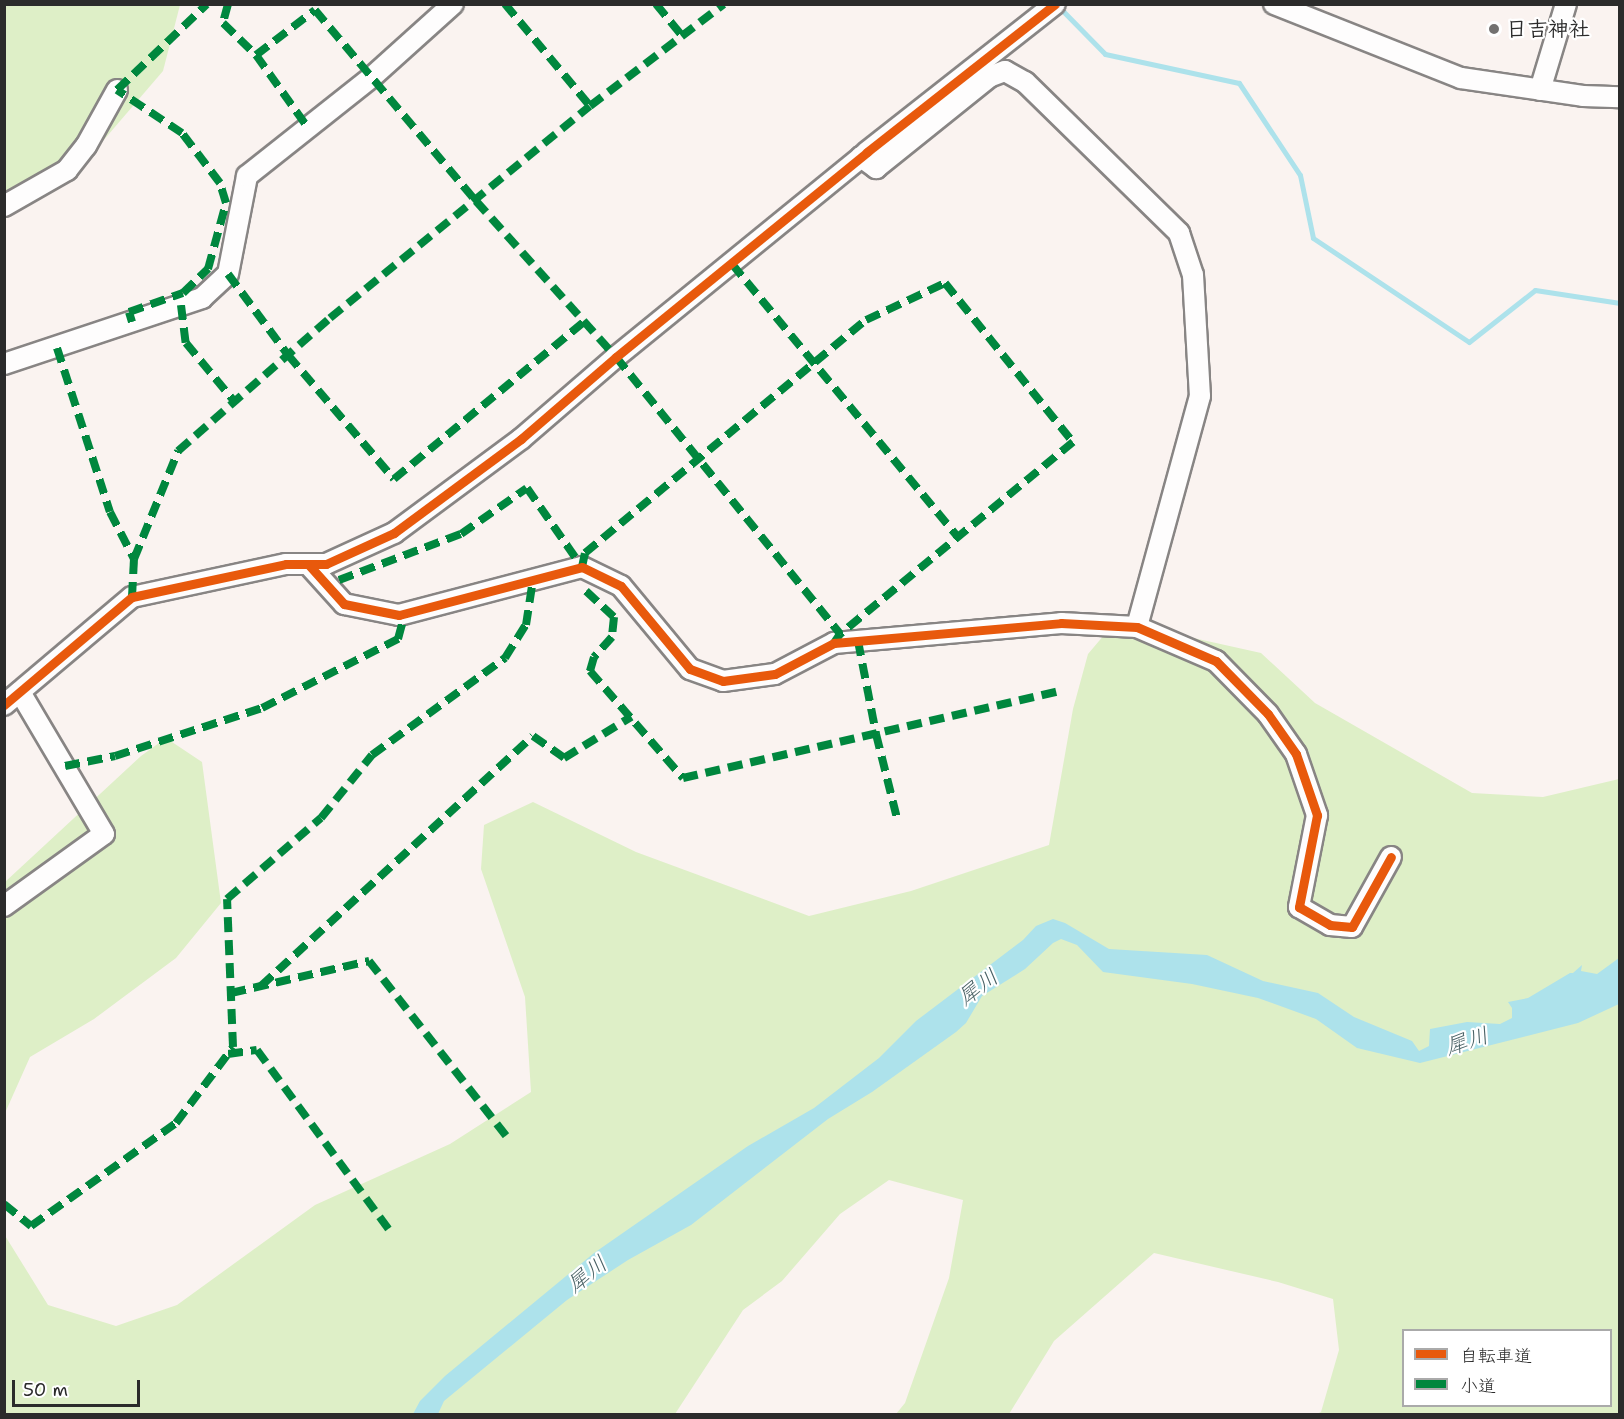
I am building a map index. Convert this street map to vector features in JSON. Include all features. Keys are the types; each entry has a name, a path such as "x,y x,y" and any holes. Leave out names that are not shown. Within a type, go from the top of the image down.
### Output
{"street":[{"path":"4,364 202,298 228,274 247,176 372,77 453,4"},
{"path":"4,705 132,597 286,564 326,564 394,533 521,439 616,357 864,155 1056,4"},
{"path":"1274,4 1461,78 1583,96 1620,97"},
{"path":"1540,90 1566,4"},
{"path":"864,155 876,168 989,77 1005,71 1024,82 1179,233 1193,275 1200,396 1137,627"},
{"path":"4,206 67,170 86,146 117,90"},
{"path":"308,564 344,604 399,615 582,567 621,586 690,669 723,681 775,674 834,643 1061,623 1137,627 1216,661 1268,714 1296,754 1317,815 1299,907 1330,925 1352,927 1391,857"},
{"path":"4,906 104,834 20,692"}],"green space":[{"path":"5,5 180,5 163,71 90,156 5,217"},
{"path":"1121,615 1180,635 1261,653 1315,703 1472,793 1543,797 1619,779 1619,1414 1316,1414 1321,1412 1339,1350 1333,1299 1278,1282 1154,1253 1054,1341 1009,1414 896,1414 905,1403 949,1278 963,1200 889,1180 840,1214 782,1281 743,1310 675,1414 5,1414 4,1234 48,1305 116,1326 177,1305 315,1205 450,1144 531,1092 525,997 481,869 484,825 533,802 636,852 809,916 911,891 1049,845 1073,709 1088,654"},
{"path":"166,738 202,762 221,903 176,958 94,1019 30,1057 5,1113 5,882 141,756"}],"water":[{"name":"犀川","path":"1053,919 1065,923 1109,949 1207,955 1263,981 1318,993 1354,1017 1412,1041 1419,1051 1429,1046 1430,1029 1467,1022 1500,1024 1512,1018 1512,1008 1508,1002 1528,998 1573,973 1582,965 1581,971 1597,974 1619,958 1619,1004 1578,1023 1420,1063 1357,1048 1316,1019 1258,998 1192,984 1103,972 1077,945 1061,939 1053,943 1025,969 982,996 966,1023 956,1032 872,1092 828,1119 691,1225 628,1260 567,1300 444,1401 438,1414 413,1414 420,1401 445,1376 594,1253 748,1146 814,1108 879,1058 916,1021 1023,940 1036,926"}],"waterway":[{"path":"1058,6 1105,54 1239,83 1300,175 1313,238 1469,342 1535,290 1620,303"}],"marked path":[{"path":"132,322 129,312 183,293 208,269 226,203 220,183 182,133 117,90 207,4"},
{"path":"228,4 223,23 256,55 315,10 476,201 616,357 840,634"},
{"path":"505,4 590,106"},
{"path":"656,4 683,37"},
{"path":"132,597 134,559 178,451 330,318 590,106 724,4"},
{"path":"256,55 308,128"},
{"path":"732,264 958,537"},
{"path":"228,274 288,355 394,479 584,322"},
{"path":"582,567 585,553 866,320 945,283 1073,442 840,634 834,643"},
{"path":"181,305 186,343 234,401"},
{"path":"57,348 110,512 134,559"},
{"path":"339,580 461,534 527,488 582,567"},
{"path":"4,1204 31,1226 176,1123 233,1047 227,899 321,818 372,755 505,658 526,625 533,579"},
{"path":"586,591 614,617 612,637 594,657 590,671 683,778 1063,690"},
{"path":"65,766 115,756 262,708 398,639 405,613"},
{"path":"858,641 876,734 898,822"},
{"path":"261,986 533,736 564,758 631,717"},
{"path":"231,993 369,961 507,1137"},
{"path":"228,1054 257,1050 392,1234"}],"cycle path":[{"path":"4,705 132,597 286,564 326,564 394,533 521,439 616,357 867,152 1055,4"},
{"path":"308,564 344,604 399,615 582,567 621,586 690,669 723,681 775,674 834,643 1061,623 1137,627 1216,661 1268,714 1296,754 1317,815 1299,907 1330,925 1352,927 1391,857"}],"place":[{"name":"日吉神社","path":"1494,29"}]}
